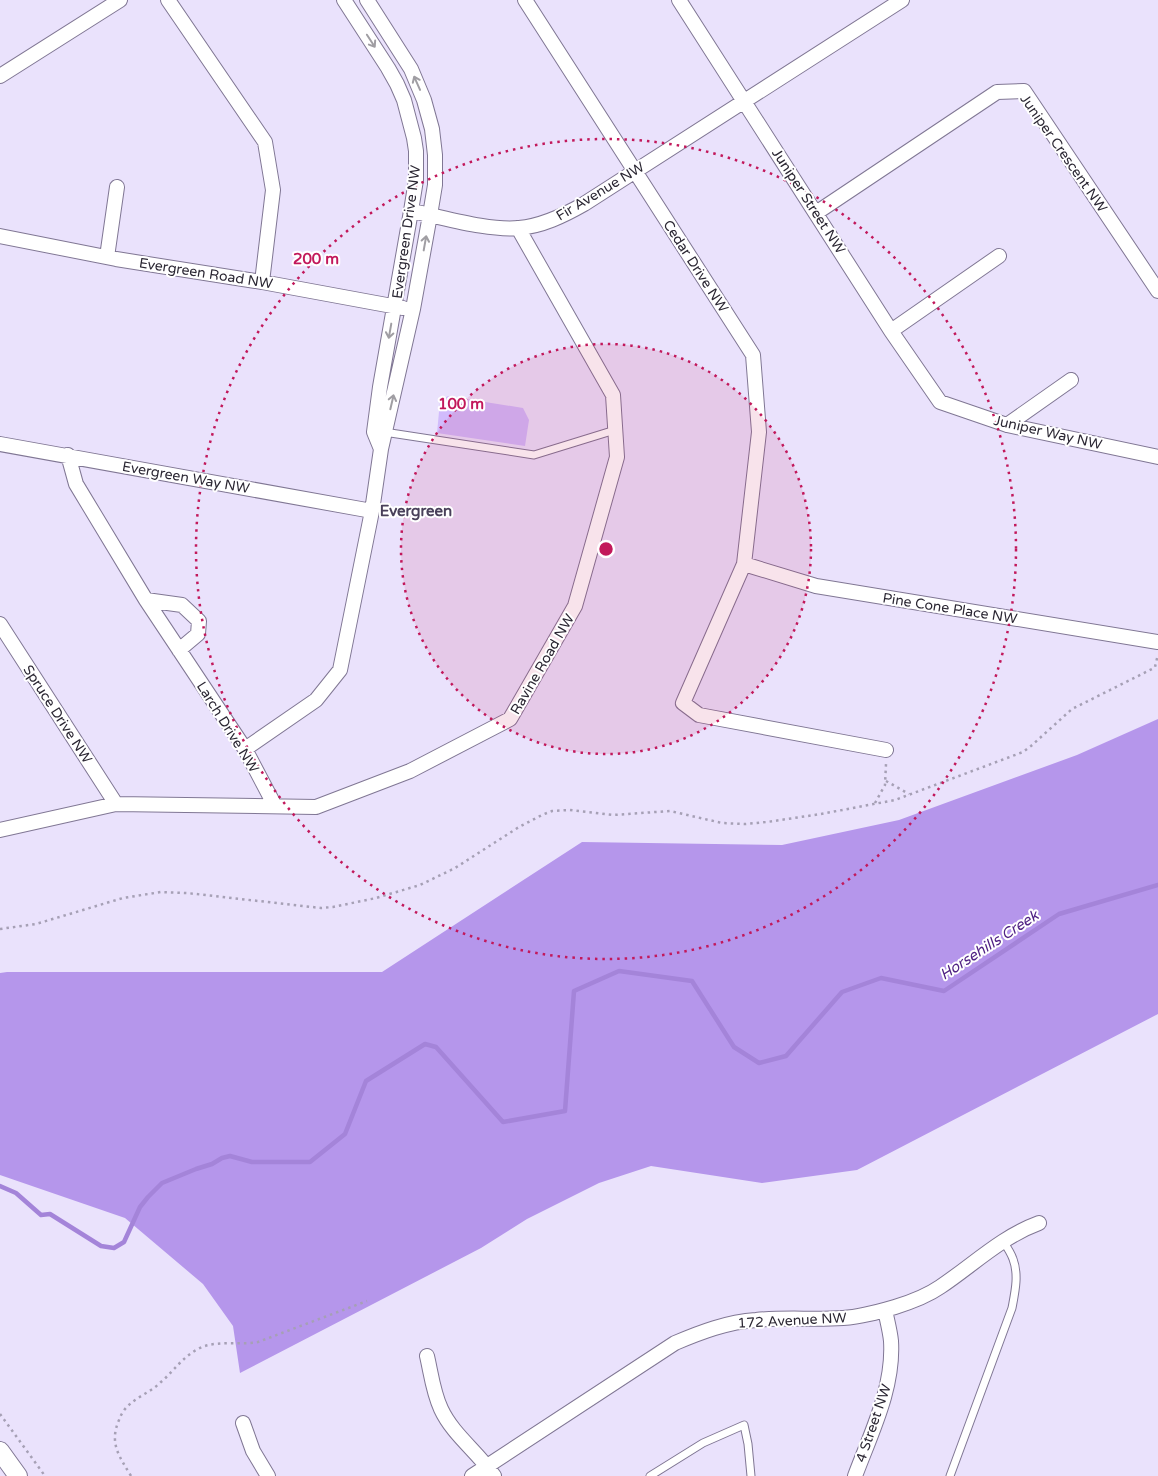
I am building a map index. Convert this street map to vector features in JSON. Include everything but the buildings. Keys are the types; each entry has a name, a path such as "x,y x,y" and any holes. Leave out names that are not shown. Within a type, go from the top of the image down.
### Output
{"street":[{"path":"0,76 120,0"},
{"path":"168,0 265,142 273,190 262,282"},
{"name":"Evergreen Drive NW","path":"245,749 316,700 340,670 372,511 381,449 379,432 394,307 411,212 417,162 414,138 404,100 388,68 344,0"},
{"name":"Evergreen Drive NW","path":"367,0 411,69 424,100 432,129 435,155 435,185 413,309 379,432"},
{"name":"Cedar Drive NW","path":"525,0 753,355 759,432 744,564 683,703 699,715 886,750"},
{"name":"Juniper Street NW","path":"679,0 891,331 940,402"},
{"name":"Fir Avenue NW","path":"411,212 505,229 538,225 568,213 902,0"},
{"name":"Juniper Crescent NW","path":"816,213 997,92 1024,91 1158,292"},
{"path":"107,257 117,187"},
{"name":"Ravine Road NW","path":"0,830 116,804 316,807 410,771 510,719 575,606 617,457 613,395 518,228"},
{"name":"Evergreen Road NW","path":"0,236 107,257 413,309"},
{"path":"891,331 999,256"},
{"path":"1007,425 1071,380"},
{"name":"Juniper Way NW","path":"940,402 1007,425 1158,457"},
{"name":"Evergreen Way NW","path":"0,444 372,511"},
{"name":"Larch Drive NW","path":"68,455 76,484 146,600 245,749 275,806"},
{"name":"Pine Cone Place NW","path":"744,564 816,586 1158,642"},
{"path":"146,600 182,605 199,621 198,634 179,650"},
{"name":"Spruce Drive NW","path":"0,624 116,804"},
{"name":"172 Avenue NW","path":"472,1476 491,1471 675,1343 703,1331 756,1319 844,1318 869,1315 885,1310 922,1297 940,1287 1004,1241 1023,1229 1039,1223"},
{"name":"4 Street NW","path":"855,1476 884,1396 888,1379 891,1340 885,1310"},
{"path":"427,1356 440,1408 456,1433 491,1471"},
{"path":"243,1424 254,1451 268,1476"},
{"path":"0,1451 18,1476"}],"lane":[{"path":"379,432 534,455 615,430"},
{"path":"950,1476 1012,1308 1016,1288 1016,1270 1004,1241"},
{"path":"650,1476 703,1443 744,1425 751,1476"}],"path":[{"path":"0,929 36,924 122,898 155,892 174,892 321,908 376,898 414,887 455,868 519,827 552,811 570,810 613,816 670,811 715,822 744,824 779,820 895,800 1023,752 1072,709 1155,667 1158,652"},
{"path":"875,804 886,781 886,750"},
{"path":"886,781 909,794"},
{"path":"131,1476 118,1453 114,1440 115,1429 121,1414 129,1405 166,1378 184,1358 195,1351 214,1344 248,1344 258,1342 367,1301"},
{"path":"0,1414 45,1476"}],"shaded area":[{"path":"448,396 523,408 529,420 525,446 437,433 440,401"},
{"path":"1158,719 1158,1014 857,1170 762,1183 651,1166 599,1183 527,1219 481,1248 240,1373 233,1326 203,1284 125,1218 0,1175 0,973 382,972 582,842 782,845 899,820 1077,755"}],"waterway":[{"name":"Horsehills Creek","path":"0,1186 16,1193 41,1215 50,1214 101,1246 114,1248 124,1242 140,1207 162,1183 230,1156 252,1162 310,1162 345,1134 366,1081 425,1044 436,1047 503,1122 565,1111 574,991 619,971 692,981 734,1047 759,1063 786,1056 842,992 881,978 944,991 1059,914 1158,885"}],"district":[{"name":"Evergreen","path":"416,511"}]}
